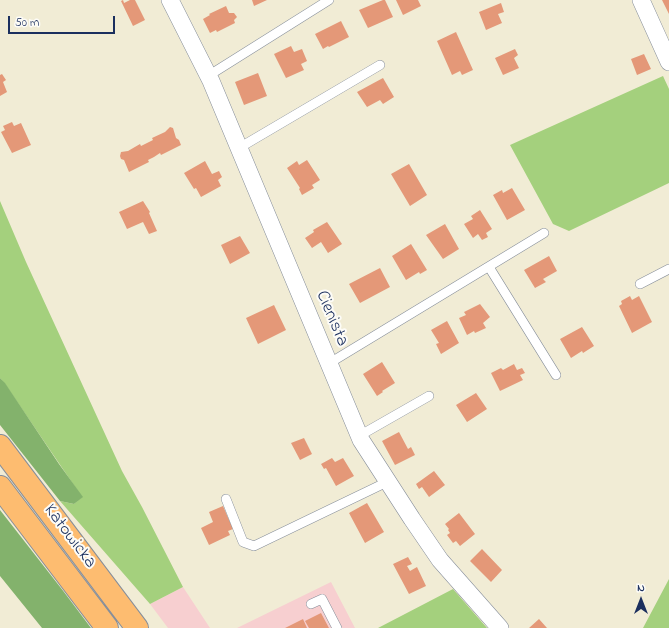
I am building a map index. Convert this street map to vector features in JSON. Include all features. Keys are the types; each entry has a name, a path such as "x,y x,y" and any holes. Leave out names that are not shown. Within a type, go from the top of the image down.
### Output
{"main road":[{"name":"Katowicka","path":"0,446 138,628"},
{"name":"Katowicka","path":"0,486 107,628"}],"street":[{"name":"Cienista","path":"170,0 208,76 359,436 387,482 440,560 500,628"},
{"path":"641,0 669,62"}],"lane":[{"path":"208,76 329,0"},
{"path":"238,148 380,65"},
{"path":"328,364 544,234"},
{"path":"489,266 556,375"},
{"path":"640,284 669,269"},
{"path":"359,436 430,396"},
{"path":"226,499 243,542 254,546 387,482"},
{"path":"311,604 322,599 337,628"}],"shaded area":[{"path":"331,582 355,628 237,628"},
{"path":"183,587 210,628 168,628 150,604"}],"green space":[{"path":"663,76 669,89 669,183 569,231 553,224 510,145"},
{"path":"0,201 26,262 122,471 183,587 150,604 60,501 74,504 82,497 0,378"},
{"path":"0,378 5,383 83,497 74,504 60,501 0,425"},
{"path":"0,510 91,628 42,628 0,576"},
{"path":"669,579 669,628 643,628"},
{"path":"453,589 487,628 378,628"}],"building":[{"path":"123,0 124,3 130,0 135,0 145,20 133,26 121,1"},
{"path":"252,0 267,0 254,6"},
{"path":"385,0 393,17 368,28 359,10"},
{"path":"396,0 418,0 421,6 403,15"},
{"path":"662,0 669,0 669,14"},
{"path":"501,3 504,12 498,14 502,23 486,30 479,12"},
{"path":"226,6 229,13 234,13 237,17 234,20 235,23 217,32 216,30 210,33 203,19 210,15 209,14"},
{"path":"341,21 349,37 323,49 315,34"},
{"path":"456,32 473,70 462,75 460,71 452,75 437,41"},
{"path":"291,46 294,52 302,49 307,61 301,64 304,70 286,78 274,54"},
{"path":"515,49 518,55 514,58 519,68 503,75 495,58"},
{"path":"644,54 651,69 637,75 631,59"},
{"path":"258,73 267,96 244,105 235,82"},
{"path":"2,74 6,80 3,82 7,92 0,96 0,75"},
{"path":"383,78 394,97 383,104 380,100 367,107 357,92"},
{"path":"12,122 14,126 21,123 31,145 12,153 1,132 5,130 3,126"},
{"path":"170,127 173,128 176,138 179,140 181,145 161,155 160,153 148,160 149,162 129,172 124,160 121,159 121,152 128,151 140,144 141,146 153,140 152,138 165,132"},
{"path":"307,160 320,180 312,185 314,188 302,195 299,189 300,188 287,168 297,161 299,165"},
{"path":"205,161 212,174 219,171 222,177 218,180 221,186 201,197 184,173"},
{"path":"409,164 427,195 410,206 391,174"},
{"path":"512,188 525,210 507,220 493,195 502,190 503,193"},
{"path":"143,201 150,212 149,213 157,231 149,234 143,222 127,229 119,212"},
{"path":"480,210 492,229 486,233 488,237 482,240 478,234 473,238 464,224 473,219 471,216"},
{"path":"327,222 342,244 328,253 321,242 312,248 305,238 314,232 313,230"},
{"path":"445,224 459,249 443,259 426,235"},
{"path":"240,236 250,253 230,264 221,245"},
{"path":"411,244 427,270 420,274 419,272 406,280 392,256"},
{"path":"549,256 557,271 543,279 546,282 535,288 524,270"},
{"path":"380,268 390,287 360,303 349,284"},
{"path":"630,296 632,300 639,296 652,322 632,333 619,306 622,304 621,301"},
{"path":"480,304 490,317 483,323 486,328 475,333 474,331 467,335 459,318 466,315 464,312"},
{"path":"274,305 286,330 258,344 246,318"},
{"path":"447,321 459,343 441,354 436,344 439,343 431,330"},
{"path":"582,327 594,346 571,358 560,339"},
{"path":"382,362 395,383 377,396 363,374"},
{"path":"514,364 517,370 522,368 525,373 520,375 523,380 500,391 491,373 501,368 503,370"},
{"path":"476,393 487,409 467,422 456,405"},
{"path":"399,432 408,449 411,447 415,455 395,465 382,441"},
{"path":"304,438 312,454 300,460 291,443"},
{"path":"332,458 335,462 343,458 354,476 336,486 326,468 324,469 321,464"},
{"path":"434,471 445,485 429,497 422,487 419,489 416,484"},
{"path":"367,503 384,532 365,543 349,513"},
{"path":"223,506 233,529 228,531 230,535 209,545 201,528 213,522 209,512"},
{"path":"459,513 475,534 460,546 456,541 453,543 447,535 450,533 445,524"},
{"path":"482,549 502,570 491,582 470,561"},
{"path":"408,557 412,564 407,566 410,571 417,567 426,586 409,594 393,564"},
{"path":"321,613 329,628 309,628 305,621"},
{"path":"303,619 307,628 285,628"},
{"path":"539,619 547,628 529,628"}]}
